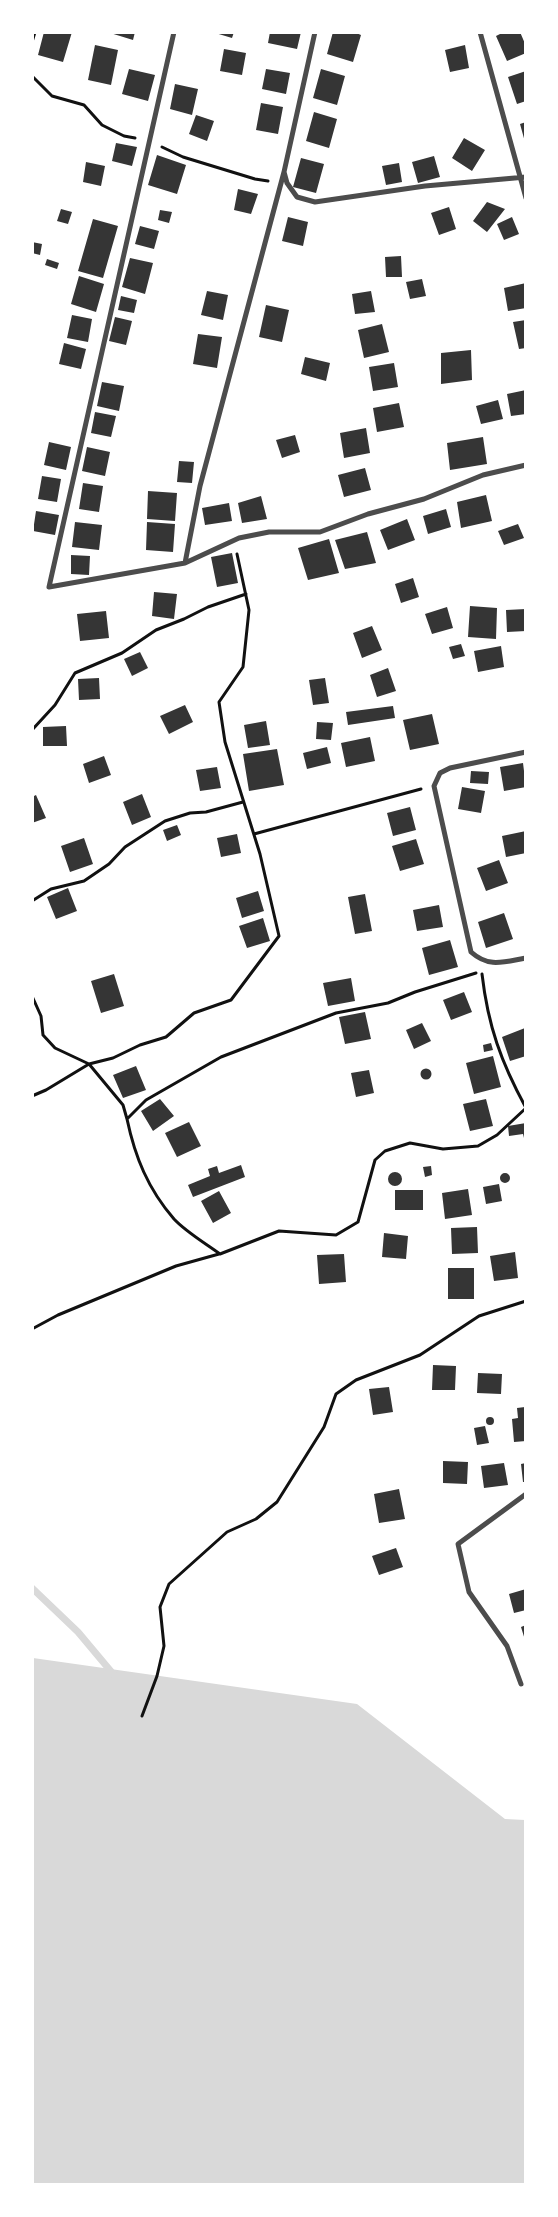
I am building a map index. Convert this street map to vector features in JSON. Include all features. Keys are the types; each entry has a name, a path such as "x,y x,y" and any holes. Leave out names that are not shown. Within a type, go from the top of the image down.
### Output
{"street":[{"path":"174,32 49,587 185,563 239,538 269,532 320,532 368,514 424,498 483,475 526,465"},
{"path":"185,563 200,486 284,172 315,32"},
{"path":"480,32 523,177 526,198"},
{"path":"284,172 287,183 297,197 315,202 426,186 523,177"},
{"path":"526,752 450,768 440,773 434,786 471,952 481,961 496,963 526,958"},
{"path":"521,1684 507,1646 469,1592 458,1544 526,1494"}],"path":[{"path":"32,42 35,32"},
{"path":"32,1096 46,1090 89,1064 114,1058 140,1045 166,1037 194,1013 231,1000 279,936 254,834 225,742 219,702 243,667 250,610 237,555 239,538"},
{"path":"32,730 55,705 75,673 122,653 156,630 184,620 208,607 246,594"},
{"path":"254,834 434,786"},
{"path":"32,901 52,889 84,881 109,864 125,847 165,821 190,813 206,812 243,802"},
{"path":"32,1329 58,1315 176,1266 220,1254 279,1231 336,1235 358,1222 375,1160 385,1151 410,1143 443,1149 478,1146 497,1135 526,1108 506,1070 493,1034 482,971 415,992 388,1004 336,1013 222,1058 146,1100 127,1119"},
{"path":"32,996 41,1016 43,1035 55,1048 89,1064 122,1105 133,1148 147,1182 175,1220 220,1254"},
{"path":"142,1716 157,1676 164,1646 160,1607 169,1584 227,1532 256,1519 276,1502 324,1427 336,1394 356,1380 420,1355 479,1316 526,1301"}],"shaded area":[{"path":"33,1658 357,1704 505,1819 525,1820 525,2184 33,2184"}],"building":[{"path":"44,32 72,32 63,62 38,55"},
{"path":"107,32 135,32 133,40"},
{"path":"212,32 234,32 232,38"},
{"path":"270,32 301,32 297,49 268,43"},
{"path":"333,32 354,32 361,35 353,62 327,54"},
{"path":"504,32 520,32 526,46 526,53 507,61 496,36"},
{"path":"95,45 118,50 111,85 88,80"},
{"path":"465,45 469,68 450,72 445,50"},
{"path":"224,49 246,53 242,75 220,71"},
{"path":"129,69 155,75 148,101 122,94"},
{"path":"266,69 290,73 286,94 262,89"},
{"path":"321,69 345,76 337,105 313,98"},
{"path":"526,71 526,101 517,104 508,77"},
{"path":"175,84 198,89 192,115 170,109"},
{"path":"261,103 283,107 278,134 256,130"},
{"path":"314,112 337,119 329,148 306,141"},
{"path":"196,115 214,121 207,141 189,134"},
{"path":"526,122 526,142 525,142 520,124"},
{"path":"464,138 485,150 472,171 452,158"},
{"path":"116,143 137,147 132,166 112,161"},
{"path":"157,155 186,165 177,194 148,185"},
{"path":"434,156 440,177 418,183 412,162"},
{"path":"301,158 324,164 316,193 293,187"},
{"path":"86,162 105,166 101,186 83,182"},
{"path":"399,163 402,182 386,185 382,166"},
{"path":"238,189 258,194 251,214 234,210"},
{"path":"487,202 505,209 487,232 473,221"},
{"path":"449,207 456,229 439,235 431,213"},
{"path":"61,209 72,212 68,224 57,221"},
{"path":"160,210 172,212 169,223 158,220"},
{"path":"288,217 308,222 303,246 282,241"},
{"path":"512,217 519,234 504,240 497,224"},
{"path":"93,219 118,226 103,278 78,271"},
{"path":"140,226 159,231 154,249 135,244"},
{"path":"32,242 42,244 40,255 32,253"},
{"path":"401,256 402,277 386,277 385,257"},
{"path":"130,258 153,263 145,294 122,287"},
{"path":"47,259 59,263 57,269 45,265"},
{"path":"79,276 104,284 96,312 71,304"},
{"path":"422,279 426,296 410,299 406,282"},
{"path":"526,283 526,308 508,311 504,288"},
{"path":"207,291 228,295 223,320 201,315"},
{"path":"371,291 375,312 355,314 352,294"},
{"path":"121,296 137,300 134,313 118,310"},
{"path":"266,305 289,310 282,342 259,337"},
{"path":"72,315 92,319 88,342 67,338"},
{"path":"115,317 132,321 126,345 109,341"},
{"path":"526,320 526,348 519,349 513,322"},
{"path":"382,324 389,352 364,358 358,330"},
{"path":"198,334 222,337 217,368 193,364"},
{"path":"64,343 86,349 81,369 59,364"},
{"path":"471,350 472,380 441,384 441,353"},
{"path":"305,357 330,363 326,381 301,374"},
{"path":"394,363 398,387 373,391 369,367"},
{"path":"102,382 124,386 119,411 97,406"},
{"path":"526,390 526,414 511,416 507,394"},
{"path":"498,400 503,419 481,424 476,406"},
{"path":"399,403 404,427 377,432 373,408"},
{"path":"95,412 116,416 111,437 91,433"},
{"path":"366,428 370,453 344,458 340,433"},
{"path":"295,435 300,452 282,458 276,440"},
{"path":"483,437 487,464 450,470 447,443"},
{"path":"49,442 71,447 66,470 44,465"},
{"path":"87,447 110,452 105,476 82,471"},
{"path":"179,461 194,462 192,483 177,482"},
{"path":"365,468 371,490 344,497 338,475"},
{"path":"42,476 61,479 57,502 38,499"},
{"path":"83,483 103,486 99,512 79,509"},
{"path":"148,491 177,493 175,521 147,519"},
{"path":"486,495 492,521 461,528 457,502"},
{"path":"261,496 267,519 242,523 238,503"},
{"path":"229,503 232,521 205,525 202,508"},
{"path":"446,509 451,527 428,534 423,516"},
{"path":"36,511 59,515 55,535 33,531"},
{"path":"407,519 415,540 388,550 380,530"},
{"path":"75,522 102,525 99,550 72,547"},
{"path":"147,522 175,524 173,552 146,550"},
{"path":"518,524 524,538 504,545 498,531"},
{"path":"367,532 376,563 345,569 335,540"},
{"path":"329,539 339,573 308,580 298,548"},
{"path":"232,553 238,583 217,587 211,557"},
{"path":"71,555 90,556 89,575 71,574"},
{"path":"413,578 419,597 401,603 395,584"},
{"path":"154,592 177,594 174,619 152,616"},
{"path":"470,606 497,608 496,639 468,637"},
{"path":"447,607 453,628 432,634 425,614"},
{"path":"526,609 526,631 507,632 506,610"},
{"path":"106,611 109,638 80,641 77,614"},
{"path":"372,626 382,650 362,658 353,633"},
{"path":"461,644 465,656 453,659 449,647"},
{"path":"501,646 504,667 478,672 474,651"},
{"path":"140,652 148,668 132,676 124,659"},
{"path":"388,668 396,691 377,697 370,675"},
{"path":"99,678 100,699 79,700 78,679"},
{"path":"325,678 329,703 313,705 309,680"},
{"path":"185,705 193,722 169,734 160,716"},
{"path":"393,706 395,718 348,725 346,712"},
{"path":"432,714 439,744 410,750 403,720"},
{"path":"266,721 270,745 248,748 244,725"},
{"path":"317,722 333,723 331,740 316,739"},
{"path":"66,726 67,746 43,746 43,727"},
{"path":"370,737 375,761 346,767 341,743"},
{"path":"327,747 331,763 307,769 303,753"},
{"path":"277,749 284,785 249,791 243,754"},
{"path":"104,756 111,775 89,783 83,764"},
{"path":"523,763 526,787 504,791 500,767"},
{"path":"217,767 221,788 200,791 196,770"},
{"path":"471,771 489,772 488,784 470,783"},
{"path":"462,787 485,791 481,813 458,809"},
{"path":"142,794 151,817 132,825 123,802"},
{"path":"36,795 46,818 32,823 32,797"},
{"path":"410,807 416,830 393,836 387,813"},
{"path":"177,825 181,835 167,841 163,830"},
{"path":"526,831 526,853 506,857 502,836"},
{"path":"237,834 241,853 221,857 217,838"},
{"path":"84,838 93,864 70,872 61,846"},
{"path":"416,839 424,864 400,871 392,846"},
{"path":"499,860 508,883 486,891 477,868"},
{"path":"68,888 77,911 56,919 47,897"},
{"path":"258,891 264,911 242,918 236,898"},
{"path":"365,894 372,931 355,934 348,897"},
{"path":"439,905 443,927 417,931 413,910"},
{"path":"504,913 513,939 486,948 478,922"},
{"path":"263,918 270,941 247,948 239,926"},
{"path":"450,940 458,967 429,975 422,948"},
{"path":"114,974 124,1006 101,1013 91,981"},
{"path":"351,978 355,1001 328,1006 323,983"},
{"path":"464,992 472,1012 451,1020 443,1000"},
{"path":"365,1012 371,1039 345,1044 339,1017"},
{"path":"422,1023 431,1041 414,1049 406,1030"},
{"path":"525,1028 526,1056 510,1061 502,1037"},
{"path":"491,1043 493,1050 484,1052 483,1045"},
{"path":"493,1056 501,1087 474,1094 466,1063"},
{"path":"136,1066 146,1090 123,1098 113,1075"},
{"path":"424,1069 428,1069 431,1074 430,1078 424,1079 421,1076 421,1072"},
{"path":"369,1070 374,1093 356,1097 351,1073"},
{"path":"160,1099 174,1116 153,1131 141,1111"},
{"path":"486,1099 493,1126 470,1131 463,1104"},
{"path":"189,1122 201,1146 177,1157 165,1133"},
{"path":"526,1123 526,1137 524,1138 523,1134 509,1136 508,1126"},
{"path":"241,1165 245,1177 193,1197 188,1185 210,1176 208,1169 217,1166 219,1173"},
{"path":"431,1166 432,1175 425,1177 423,1167"},
{"path":"395,1172 400,1174 402,1179 400,1184 395,1186 390,1184 388,1179 390,1174"},
{"path":"503,1173 507,1173 510,1178 509,1182 503,1183 500,1180 500,1176"},
{"path":"499,1184 502,1201 486,1204 483,1187"},
{"path":"468,1189 472,1215 445,1219 442,1193"},
{"path":"395,1190 423,1190 423,1210 395,1210"},
{"path":"219,1191 231,1213 213,1223 201,1201"},
{"path":"477,1227 478,1253 452,1254 451,1228"},
{"path":"384,1233 408,1236 406,1259 382,1257"},
{"path":"515,1252 518,1278 494,1281 490,1256"},
{"path":"344,1254 346,1282 319,1284 317,1255"},
{"path":"448,1268 474,1268 474,1299 448,1299"},
{"path":"433,1365 456,1366 455,1390 432,1390"},
{"path":"478,1373 502,1374 501,1394 477,1393"},
{"path":"389,1387 393,1412 373,1415 369,1389"},
{"path":"525,1407 526,1441 514,1442 512,1419 518,1418 517,1408"},
{"path":"490,1417 494,1421 490,1425 486,1421"},
{"path":"485,1426 489,1443 477,1445 474,1428"},
{"path":"443,1461 468,1462 467,1484 443,1483"},
{"path":"504,1463 508,1485 484,1488 481,1466"},
{"path":"526,1463 526,1482 523,1482 521,1464"},
{"path":"399,1489 405,1519 379,1523 374,1494"},
{"path":"396,1548 403,1567 379,1575 372,1556"},
{"path":"526,1589 526,1610 514,1613 509,1594"},
{"path":"526,1625 526,1640 525,1640 521,1627"}],"waterway":[{"path":"32,1588 78,1632 114,1675"}]}
